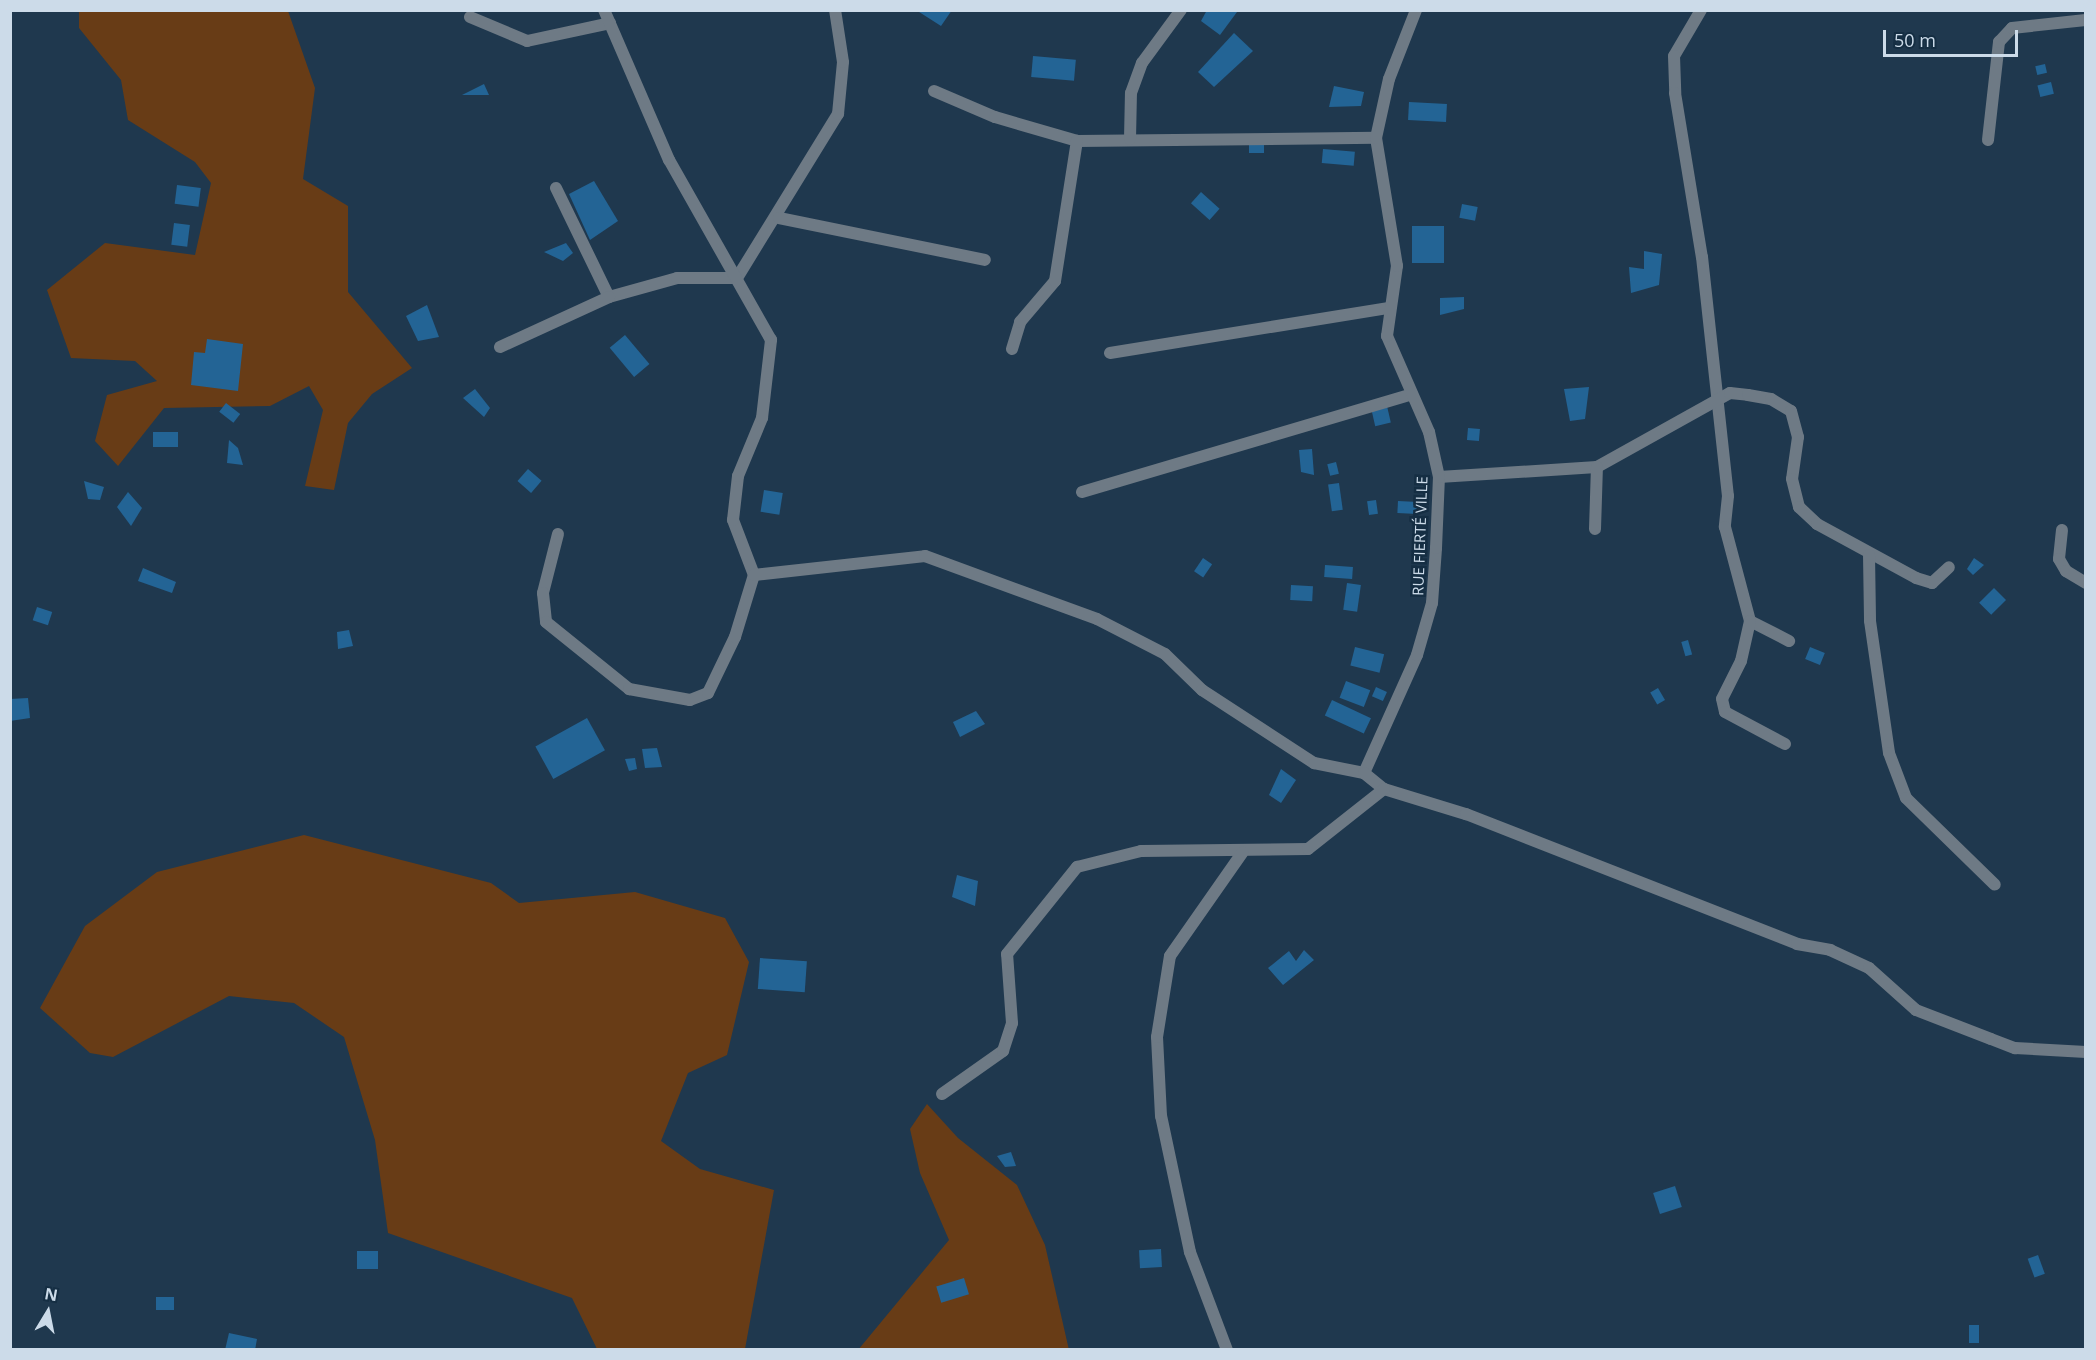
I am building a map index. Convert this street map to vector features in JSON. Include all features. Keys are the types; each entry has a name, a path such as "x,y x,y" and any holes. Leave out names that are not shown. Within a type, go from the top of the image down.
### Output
{"street":[{"path":"558,534 543,593 546,622 630,689 690,700 708,693 735,637 754,575 733,520 738,476 762,418 771,340 669,160 604,10"},
{"path":"737,278 779,218 838,114 843,62 835,10"},
{"path":"1130,139 1131,93 1142,63 1181,10"},
{"name":"RUE FIERTÉ VILLE","path":"1364,773 1385,735 1432,603 1439,477 1412,394 1387,336 1387,308 1397,267 1376,138 1389,80 1416,10"},
{"path":"1701,10 1674,56 1675,93 1691,166 1718,399 1728,496 1725,527 1750,621 1741,661 1722,699 1725,711 1785,744"},
{"path":"471,17 527,41 610,23"},
{"path":"1988,140 1999,42 2012,28 2085,20"},
{"path":"934,91 995,117 1077,141 1376,138"},
{"path":"1012,349 1020,322 1055,281 1077,141"},
{"path":"556,188 609,297"},
{"path":"779,218 985,260"},
{"path":"500,347 609,297 677,278 737,278"},
{"path":"1110,353 1387,308"},
{"path":"1439,477 1597,467 1730,393 1749,394 1771,399 1791,411 1798,437 1791,460 1799,507 1844,543 1932,583 1949,567"},
{"path":"1082,492 1412,394"},
{"path":"1595,529 1597,467"},
{"path":"2062,530 2059,559 2066,571 2085,584"},
{"path":"1869,555 1870,621 1889,753 1906,798 1995,885"},
{"path":"754,575 925,556 1097,619 1165,654 1202,690 1314,763 1364,773 1384,789 1477,818 1797,944 1830,950 1869,969 1916,1010 1991,1040 2015,1048 2085,1052"},
{"path":"1750,621 1789,641"},
{"path":"942,1094 1003,1052 1012,1023 1007,954 1077,867 1141,851 1242,854 1308,849 1384,789"},
{"path":"1227,1350 1190,1251 1161,1116 1157,1037 1170,956 1242,854"}],"shaded area":[{"path":"79,11 288,11 315,88 303,179 348,206 348,292 412,368 372,394 348,423 334,490 305,486 323,410 309,386 270,406 164,408 118,466 95,441 107,395 157,381 135,361 71,358 47,290 105,243 195,255 211,183 195,162 128,120 121,80 79,28"},
{"path":"304,835 491,883 519,903 635,892 725,918 749,962 727,1055 688,1073 661,1141 700,1169 774,1190 745,1349 597,1349 572,1298 388,1233 375,1140 344,1037 294,1003 229,996 113,1057 90,1053 40,1008 85,926 157,872"},
{"path":"927,1104 958,1138 1017,1185 1045,1245 1069,1350 858,1350 949,1240 920,1173 910,1129"}],"building":[{"path":"916,10 952,10 941,26"},
{"path":"1207,10 1237,12 1220,35 1201,21"},
{"path":"1234,33 1253,51 1214,87 1198,72"},
{"path":"1033,56 1076,60 1074,81 1031,77"},
{"path":"2045,64 2047,73 2037,75 2035,66"},
{"path":"2051,82 2054,94 2040,97 2037,85"},
{"path":"484,84 489,95 462,95"},
{"path":"1334,86 1364,92 1361,106 1329,107"},
{"path":"1409,102 1447,104 1446,122 1408,120"},
{"path":"1249,140 1264,140 1264,153 1249,153"},
{"path":"1323,149 1355,152 1354,166 1322,163"},
{"path":"594,181 618,221 590,240 569,194"},
{"path":"177,185 201,188 199,207 175,204"},
{"path":"1201,192 1220,209 1210,220 1191,203"},
{"path":"1462,204 1478,207 1475,221 1459,218"},
{"path":"174,223 190,225 187,247 171,245"},
{"path":"1412,226 1444,226 1444,263 1412,263"},
{"path":"566,243 573,253 563,261 544,252"},
{"path":"1644,251 1662,254 1659,285 1631,293 1629,267 1644,269"},
{"path":"1464,297 1464,309 1440,315 1440,298"},
{"path":"427,305 439,337 418,341 406,316"},
{"path":"625,335 649,364 634,377 610,348"},
{"path":"207,339 243,344 238,391 191,385 194,352 205,353"},
{"path":"1589,387 1585,419 1570,421 1564,389"},
{"path":"475,389 490,408 484,417 463,398"},
{"path":"226,403 240,414 233,423 219,412"},
{"path":"1387,406 1391,423 1375,426 1371,410"},
{"path":"1468,428 1480,429 1479,441 1467,440"},
{"path":"153,432 178,432 178,447 153,447"},
{"path":"229,440 238,448 243,465 227,463"},
{"path":"1312,449 1314,475 1301,472 1299,450"},
{"path":"1336,462 1339,474 1330,476 1327,464"},
{"path":"528,469 542,481 531,493 518,481"},
{"path":"84,481 104,487 100,500 88,499"},
{"path":"1339,483 1343,510 1332,511 1328,485"},
{"path":"764,490 783,493 779,515 761,512"},
{"path":"128,492 142,508 131,526 117,507"},
{"path":"1376,500 1378,514 1369,515 1367,501"},
{"path":"1398,501 1418,502 1417,514 1397,513"},
{"path":"1203,558 1212,564 1203,577 1194,571"},
{"path":"1974,558 1984,565 1973,575 1967,569"},
{"path":"1325,565 1353,567 1352,579 1324,577"},
{"path":"143,568 176,582 172,593 138,581"},
{"path":"1347,583 1361,585 1357,612 1343,610"},
{"path":"1291,585 1313,586 1312,601 1290,600"},
{"path":"1994,588 2006,600 1991,615 1979,603"},
{"path":"37,607 52,612 48,625 33,620"},
{"path":"349,630 353,646 338,649 337,632"},
{"path":"1688,640 1692,654 1685,656 1681,642"},
{"path":"1355,647 1384,654 1380,673 1350,665"},
{"path":"1810,647 1825,653 1820,665 1805,659"},
{"path":"1346,681 1370,690 1364,707 1340,698"},
{"path":"1376,687 1387,692 1383,701 1372,696"},
{"path":"1658,688 1665,700 1657,705 1650,692"},
{"path":"28,698 30,718 10,721 10,699"},
{"path":"1332,700 1371,718 1364,734 1325,715"},
{"path":"976,711 985,724 960,737 953,722"},
{"path":"587,718 605,750 553,779 535,747"},
{"path":"657,748 662,767 645,768 642,749"},
{"path":"635,758 637,769 629,771 625,759"},
{"path":"1281,769 1296,780 1281,803 1269,795"},
{"path":"957,875 978,881 975,906 952,897"},
{"path":"1304,950 1314,960 1283,985 1268,968 1289,951 1296,961"},
{"path":"760,958 807,961 805,992 758,989"},
{"path":"1011,1152 1016,1166 1005,1167 997,1156"},
{"path":"1675,1186 1682,1207 1660,1214 1653,1193"},
{"path":"1161,1249 1162,1267 1140,1268 1139,1250"},
{"path":"357,1251 378,1251 378,1269 357,1269"},
{"path":"2038,1255 2045,1274 2035,1278 2028,1259"},
{"path":"964,1278 969,1294 941,1303 936,1286"},
{"path":"156,1297 174,1297 174,1310 156,1310"},
{"path":"1969,1325 1979,1325 1979,1343 1969,1343"},
{"path":"229,1333 257,1339 255,1350 225,1350"}]}
